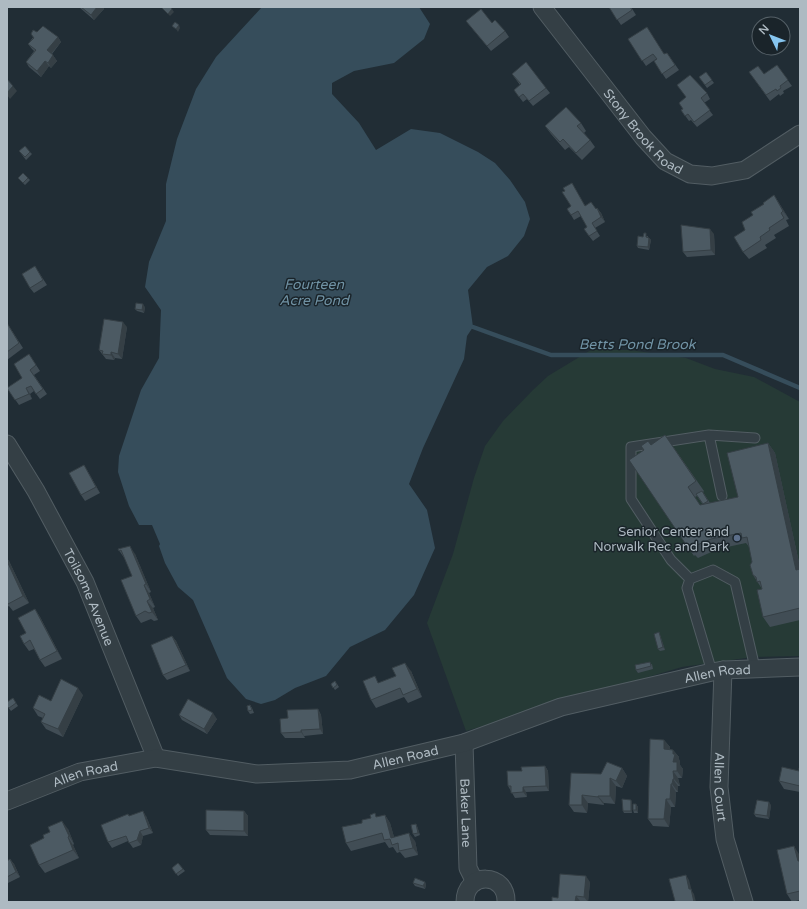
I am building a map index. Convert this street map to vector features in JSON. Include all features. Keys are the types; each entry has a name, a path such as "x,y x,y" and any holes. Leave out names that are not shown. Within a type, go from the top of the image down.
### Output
{"street":[{"name":"Stony Brook Road","path":"542,7 643,137 665,161 690,174 712,176 745,170 800,134"},
{"name":"Toilsome Avenue","path":"7,444 36,491 85,582 156,758"},
{"name":"Allen Road","path":"7,801 80,772 156,758 257,774 350,770 464,743 562,707 718,671 800,666"},
{"name":"Allen Court","path":"718,671 719,787 725,839 744,902"},
{"name":"Baker Lane","path":"464,743 468,868 475,882"},
{"path":"465,902 467,890 475,882 487,879 498,883 505,893 506,902"}],"lane":[{"path":"709,436 722,496"},
{"path":"690,579 671,560 631,499 631,447 709,436 755,438"},
{"path":"690,579 713,570 735,582 754,668"},
{"path":"690,579 687,588 718,671"}],"green space":[{"path":"591,350 630,350 686,358 715,369 754,377 800,402 800,656 753,657 682,667 466,731 427,623 453,554 474,478 485,446 503,421 548,376"}],"water":[{"name":"Fourteen Acre Pond","path":"262,7 419,7 430,24 424,39 394,63 354,71 332,83 332,94 359,123 376,150 411,129 440,133 478,152 495,163 510,180 525,202 530,219 524,236 508,256 487,267 468,290 473,327 467,336 464,359 423,448 409,484 427,510 435,548 414,595 385,630 350,647 326,676 295,688 275,700 261,704 246,699 227,678 193,600 178,587 165,563 159,546 160,544 152,525 139,525 129,506 118,472 119,456 141,390 159,358 161,310 145,287 149,262 166,221 166,184 177,139 196,89 216,57"}],"building":[{"path":"81,7 97,7 91,15"},
{"path":"170,7 172,9 168,14 162,8"},
{"path":"609,7 630,7 632,10 617,20"},
{"path":"481,9 492,23 495,20 505,31 487,46 466,21"},
{"path":"175,22 179,25 176,29 172,26"},
{"path":"43,26 58,37 47,50 53,55 48,63 45,61 37,71 26,62 36,50 28,44 34,38 31,34 33,30 37,32"},
{"path":"647,27 664,54 667,53 675,65 662,74 654,61 657,59 653,54 642,61 628,39"},
{"path":"526,62 546,88 529,101 523,94 519,97 514,90 521,84 512,74"},
{"path":"777,65 788,80 780,86 781,88 777,91 776,89 766,95 749,72 758,66 764,74"},
{"path":"706,72 712,80 705,85 699,77"},
{"path":"690,75 707,93 701,98 710,110 694,122 688,114 685,116 681,110 683,109 679,103 686,97 677,85"},
{"path":"7,79 13,86 7,93"},
{"path":"566,107 581,123 577,126 590,140 576,153 563,139 560,142 545,126"},
{"path":"25,146 30,152 25,157 19,151"},
{"path":"23,173 28,178 23,183 18,178"},
{"path":"572,183 585,206 591,202 596,209 597,208 601,217 592,223 597,231 589,236 584,229 587,227 578,211 571,215 567,209 571,206 562,192 565,191 563,188"},
{"path":"774,195 783,211 781,213 784,218 769,228 770,230 760,237 761,240 743,252 734,237 745,230 742,222 753,215 751,212 764,204 763,203"},
{"path":"681,225 710,229 711,250 683,252"},
{"path":"644,233 646,233 646,237 649,238 648,247 637,246 638,236 643,237"},
{"path":"35,266 43,280 30,288 22,274"},
{"path":"136,303 143,304 142,310 135,309"},
{"path":"104,319 123,322 118,354 111,352 111,355 102,354 103,351 99,350"},
{"path":"7,323 19,343 7,352"},
{"path":"29,354 36,365 30,370 43,389 36,394 31,386 26,388 29,394 15,400 7,388 22,378 14,364"},
{"name":"Senior Center and Norwalk Rec and Park","path":"665,435 696,481 688,487 700,505 738,497 727,453 768,443 796,570 800,569 800,608 763,617 757,590 762,589 760,581 757,582 756,577 753,575 750,565 752,562 747,537 742,538 741,533 711,539 690,548 688,545 687,546 629,460 644,450 641,446 648,441 651,445"},
{"path":"84,465 96,487 81,495 69,473"},
{"path":"702,491 708,501 703,504 696,494"},
{"path":"130,546 146,584 144,585 150,599 147,601 152,612 149,613 145,611 136,616 121,580 132,576 121,550 119,551 118,549"},
{"path":"7,561 23,596 8,604 7,602"},
{"path":"35,609 57,651 40,660 30,640 24,644 20,636 26,633 18,618"},
{"path":"659,632 663,647 658,649 654,634"},
{"path":"172,636 186,665 163,675 151,645"},
{"path":"650,662 651,666 636,670 635,665"},
{"path":"405,663 417,689 403,695 400,688 371,700 363,681 375,676 378,683 396,676 392,668"},
{"path":"61,679 78,688 58,729 41,722 45,714 33,708 39,695 51,701"},
{"path":"335,681 337,685 333,688 331,684"},
{"path":"13,698 16,703 9,708 7,706 7,702"},
{"path":"188,699 213,713 204,729 179,715"},
{"path":"250,705 252,710 248,711 247,706"},
{"path":"318,709 320,729 281,733 280,719 288,718 287,710"},
{"path":"650,739 664,740 664,749 673,750 673,754 675,754 673,762 677,762 677,771 673,771 674,779 671,784 670,799 666,799 664,819 648,819"},
{"path":"607,762 622,768 616,781 610,778 610,796 598,797 582,795 582,805 569,805 571,773 601,774"},
{"path":"545,766 546,786 523,787 523,792 511,793 511,786 508,786 507,771 522,771 521,767"},
{"path":"782,767 799,771 800,768 800,786 779,781"},
{"path":"622,799 631,800 631,811 623,811"},
{"path":"757,800 769,802 767,816 754,814"},
{"path":"633,804 636,804 636,810 633,810"},
{"path":"206,810 244,811 244,831 206,830"},
{"path":"143,811 149,828 140,831 137,840 129,843 126,836 108,842 101,825 128,814 129,816"},
{"path":"375,813 376,817 385,815 391,838 409,833 413,848 399,851 398,843 392,845 390,839 384,840 382,833 346,843 342,827 362,823 362,820 371,818 370,815"},
{"path":"62,821 69,836 68,837 73,850 39,865 30,845 44,838 43,835 50,832 48,827"},
{"path":"416,824 418,833 413,834 411,825"},
{"path":"794,846 798,861 800,861 800,891 787,894 777,850"},
{"path":"10,859 16,872 7,877 7,861"},
{"path":"178,863 183,869 176,874 172,868"},
{"path":"560,874 586,876 584,897 576,896 575,902 552,902 552,897 558,898"},
{"path":"686,875 694,902 672,902 675,901 669,879"},
{"path":"415,878 425,882 423,886 413,883"}],"waterway":[{"name":"Betts Pond Brook","path":"473,327 551,355 723,355 800,388"}],"place":[{"name":"Senior Center and Norwalk Rec and Park","path":"737,538"}]}
